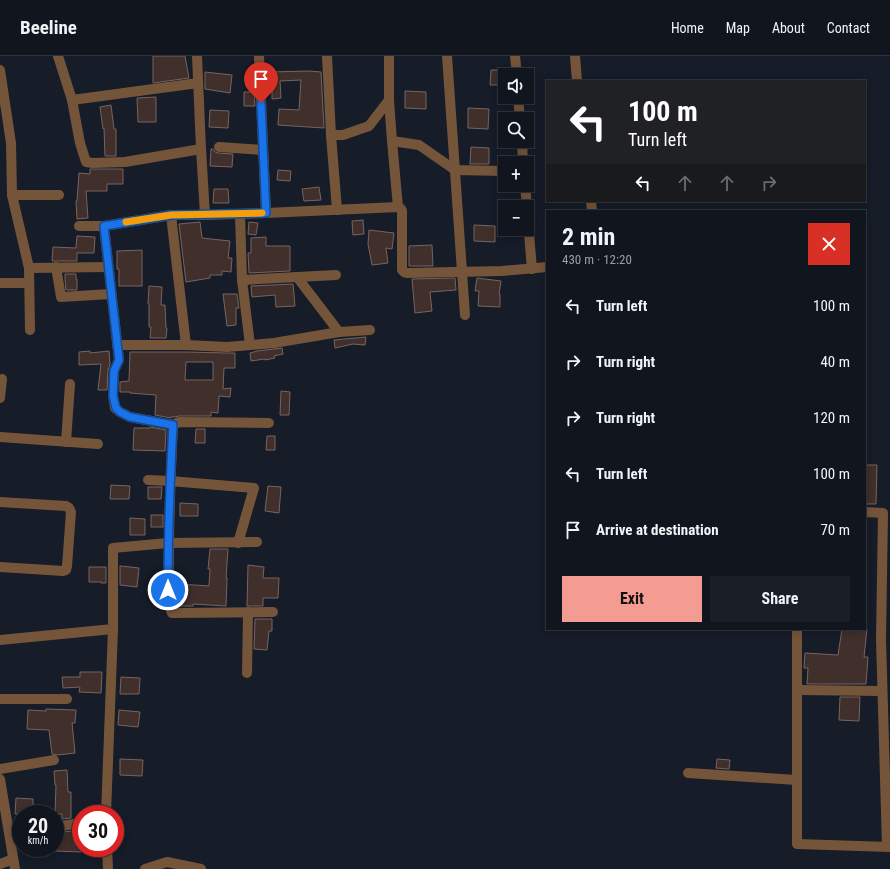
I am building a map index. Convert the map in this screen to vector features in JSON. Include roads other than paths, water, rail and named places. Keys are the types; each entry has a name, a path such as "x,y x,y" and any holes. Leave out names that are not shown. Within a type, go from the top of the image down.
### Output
{"street":[{"path":"58,56 72,100 80,143 86,162 125,162 201,149"},
{"path":"197,56 205,214"},
{"path":"259,56 266,213"},
{"path":"327,56 337,210"},
{"path":"389,56 389,100 392,141 398,207 402,211 402,270 407,273 462,272 502,271 546,267"},
{"path":"446,56 465,315"},
{"path":"515,56 516,68"},
{"path":"575,56 577,80"},
{"path":"0,70 11,143 12,195 29,268 30,330"},
{"path":"72,100 198,84"},
{"path":"331,135 343,135 369,126 389,100"},
{"path":"392,141 419,145 455,170 498,171"},
{"path":"219,147 263,150"},
{"path":"12,195 59,194"},
{"path":"79,226 104,226 171,215 240,214 398,207"},
{"path":"240,214 242,280 250,345"},
{"path":"171,215 186,345"},
{"path":"104,226 119,360 114,371 113,396 116,408 120,412 130,417 173,425 179,422 269,423"},
{"path":"529,236 532,269"},
{"path":"56,267 61,297 112,294"},
{"path":"29,268 108,267"},
{"path":"242,280 336,275"},
{"path":"296,277 339,332"},
{"path":"0,283 30,283"},
{"path":"117,345 186,345 227,347 274,343 339,332 370,330"},
{"path":"0,398 2,379"},
{"path":"66,442 70,384"},
{"path":"173,425 168,543 169,606 172,613 273,612"},
{"path":"0,437 98,444"},
{"path":"148,480 254,488 238,542"},
{"path":"0,502 66,506 71,512 66,570 0,567"},
{"path":"797,630 797,844 888,847 882,691 885,638 883,513 866,512"},
{"path":"106,805 113,629 113,548 168,543 258,542"},
{"path":"247,673 248,612"},
{"path":"0,640 113,629"},
{"path":"797,690 882,691"},
{"path":"0,699 67,700"},
{"path":"0,768 54,760"},
{"path":"688,773 797,780"},
{"path":"0,778 14,864 0,864"},
{"path":"107,857 108,869"},
{"path":"145,869 167,862 201,869"}]}
